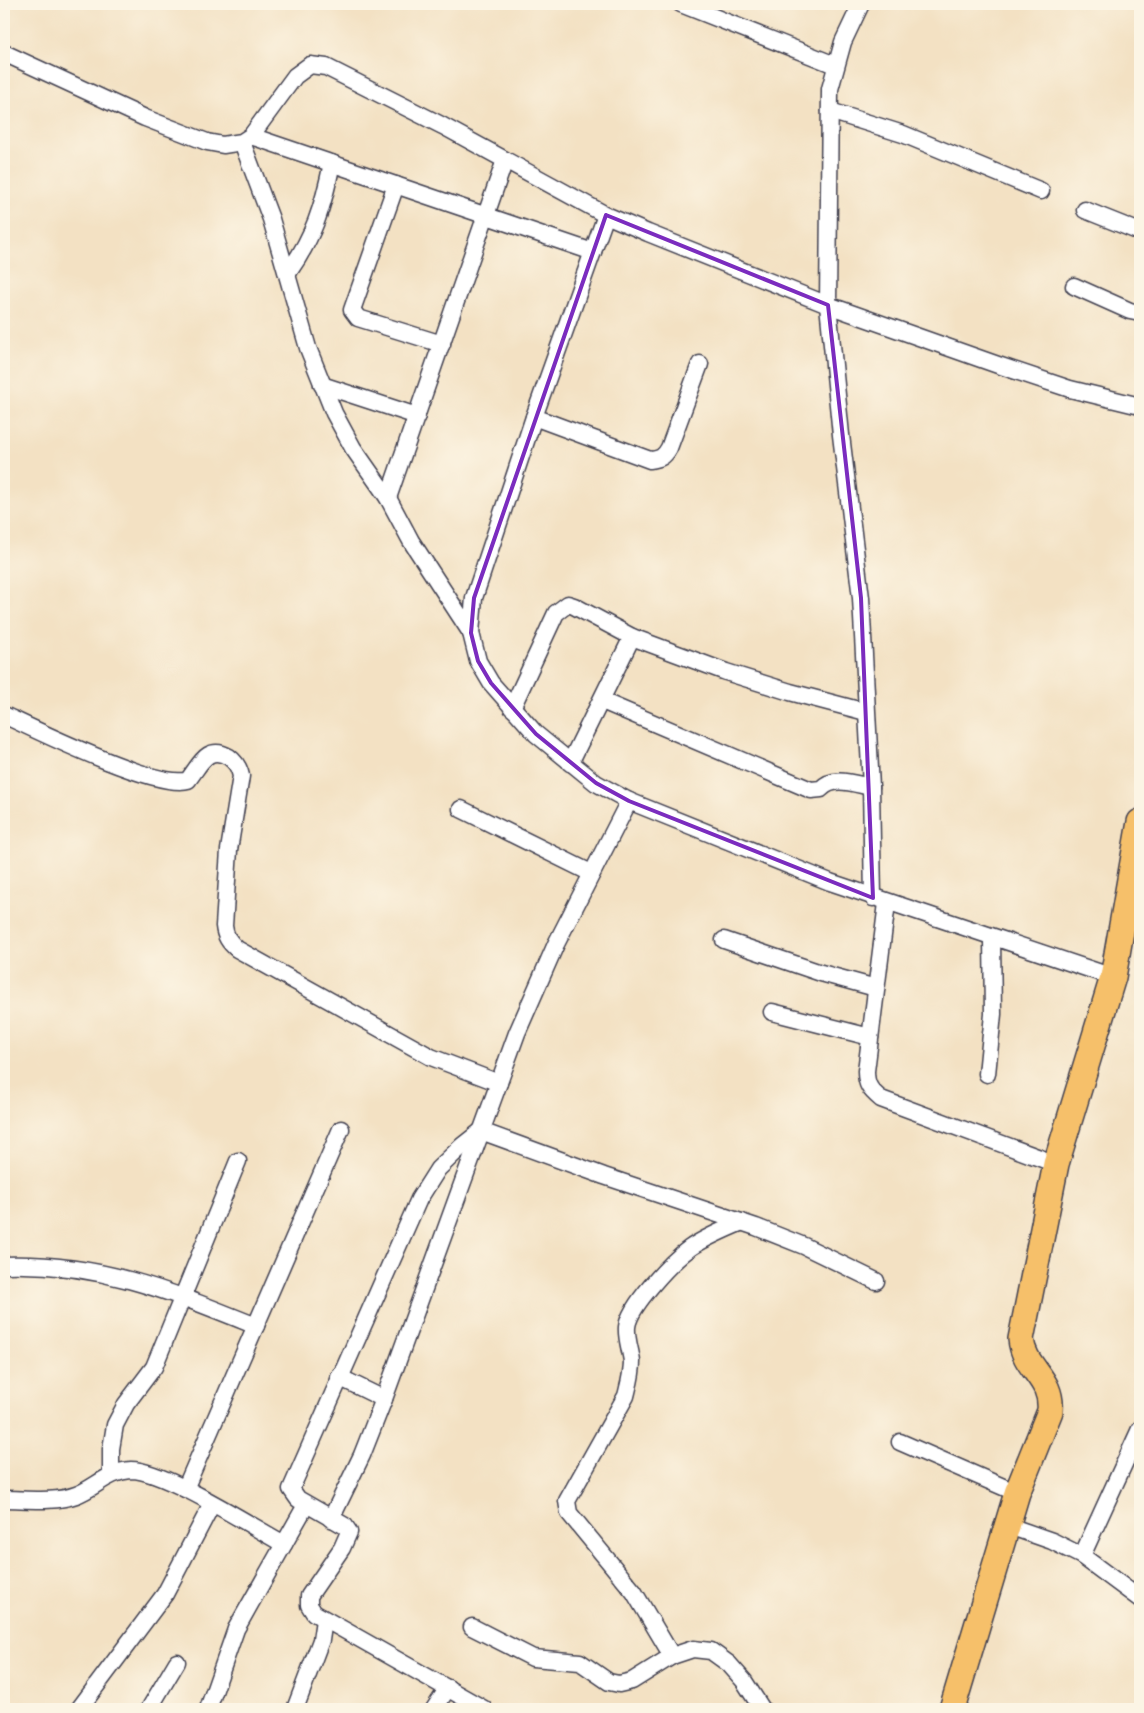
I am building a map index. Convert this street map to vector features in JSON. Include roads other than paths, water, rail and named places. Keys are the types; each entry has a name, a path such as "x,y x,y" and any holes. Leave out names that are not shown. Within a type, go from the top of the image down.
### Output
{"main road":[{"path":"952,1709 1006,1525 1050,1411 1051,1397 1027,1359 1022,1348 1021,1338 1056,1164 1114,978 1140,822"}],"street":[{"path":"681,4 835,65"},
{"path":"861,4 835,65 830,89 828,306 841,435 862,598 866,712 880,901 876,988 866,1083 871,1092 881,1099 1056,1164"},
{"path":"4,53 145,118 207,142 223,145 247,139 332,163 593,252"},
{"path":"247,139 295,76 310,65 326,67 505,160 606,216 828,306 1070,389 1140,406"},
{"path":"830,111 903,134 1041,191"},
{"path":"247,139 288,273 308,348 322,385 353,448 388,498 411,541 471,633"},
{"path":"388,498 505,160"},
{"path":"288,273 302,254 316,227 324,202 332,163"},
{"path":"396,185 352,310 358,318 442,344"},
{"path":"1085,210 1140,232"},
{"path":"606,216 534,417 474,598 471,633 478,661 491,683 536,734 596,783 629,801 762,856 880,901 1114,978"},
{"path":"1074,286 1130,311 1140,313"},
{"path":"534,417 650,460 659,459 665,456 669,448 700,364"},
{"path":"322,385 417,416"},
{"path":"512,708 556,613 568,604 632,637 754,680 866,712"},
{"path":"570,763 632,637"},
{"path":"602,701 811,790 821,789 828,783 836,781 871,787"},
{"path":"4,715 70,746 142,774 176,781 188,780 200,762 213,752 221,752 234,760 240,768 241,776 229,850 224,926 225,934 230,943 237,949 431,1057 499,1084"},
{"path":"332,1518 362,1455 384,1398 517,1033 556,944 591,872 629,801"},
{"path":"461,809 591,872"},
{"path":"987,1074 993,1014 992,938"},
{"path":"724,940 821,973 876,988"},
{"path":"772,1012 870,1037"},
{"path":"185,1489 341,1129"},
{"path":"481,1131 604,1176 742,1222 804,1246 876,1281"},
{"path":"481,1131 438,1168 419,1199 292,1483 293,1495 345,1526 349,1532 342,1548 308,1596 309,1605 314,1613 484,1709"},
{"path":"112,1474 111,1449 116,1425 126,1404 154,1367 238,1161"},
{"path":"672,1656 634,1592 568,1513 567,1501 626,1396 631,1380 632,1363 627,1329 629,1316 638,1300 689,1249 705,1238 742,1222"},
{"path":"4,1265 66,1267 114,1274 182,1297 256,1326"},
{"path":"339,1377 384,1398"},
{"path":"1082,1556 1140,1429"},
{"path":"900,1442 1017,1493"},
{"path":"4,1498 54,1499 75,1495 112,1474 130,1470 148,1473 185,1489 284,1544"},
{"path":"79,1709 164,1594 212,1504"},
{"path":"208,1709 236,1629 306,1504"},
{"path":"1006,1525 1052,1541 1082,1556 1140,1599"},
{"path":"295,1709 321,1640 324,1620"},
{"path":"472,1627 533,1658 580,1662 609,1682 619,1684 632,1681 672,1656 693,1649 711,1651 729,1664 762,1709"},
{"path":"149,1709 177,1662"},
{"path":"434,1709 448,1688"}]}
